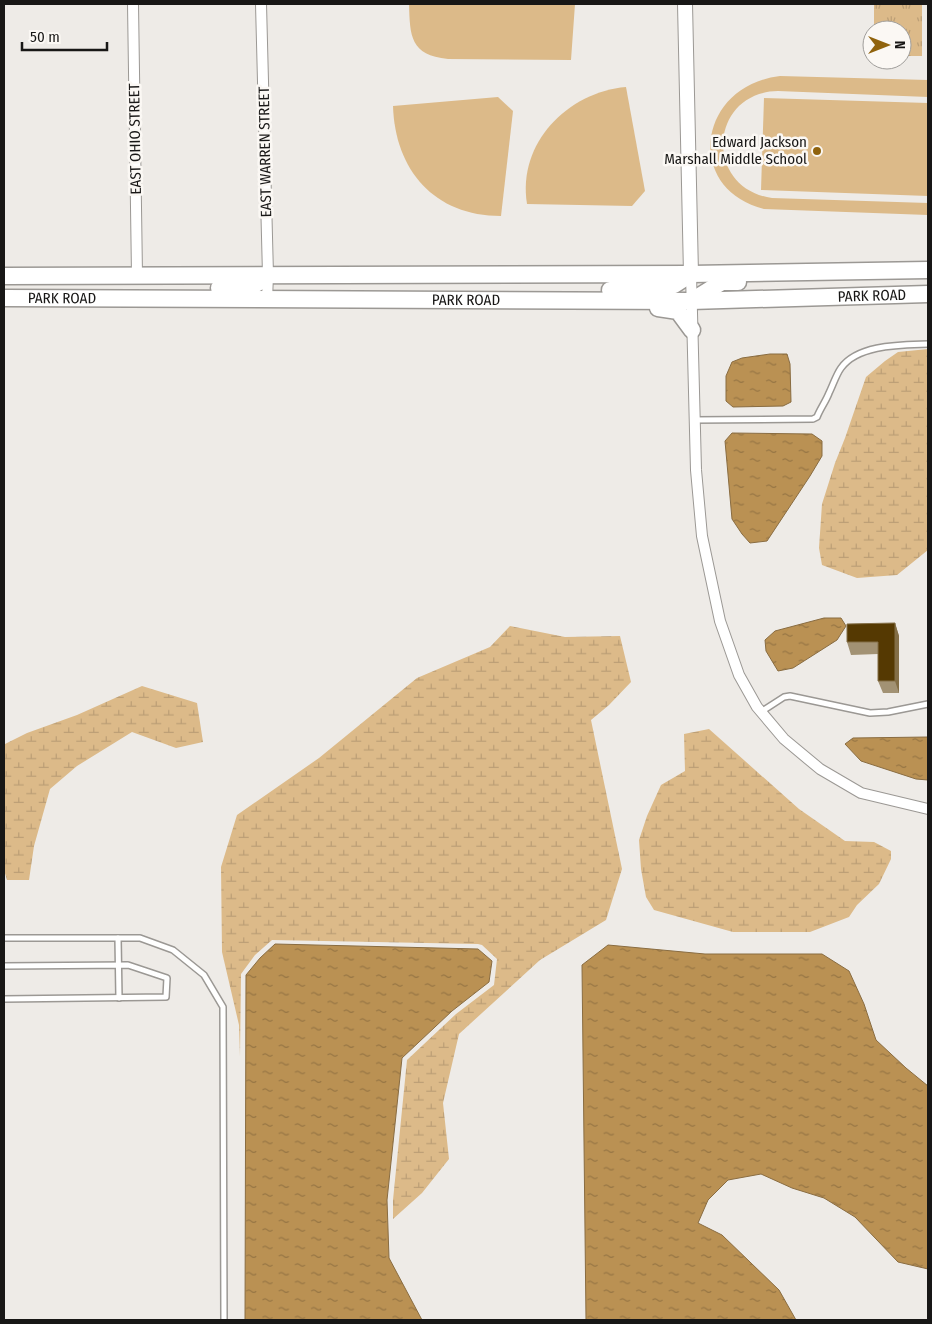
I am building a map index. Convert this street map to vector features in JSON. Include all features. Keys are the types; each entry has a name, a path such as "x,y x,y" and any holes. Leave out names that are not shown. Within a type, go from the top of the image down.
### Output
{"main road":[{"name":"PARK ROAD","path":"4,276 691,274 928,270"},
{"path":"691,301 722,282 800,283 854,279 871,271"},
{"path":"523,300 568,292 657,288 674,285 691,274"},
{"path":"97,298 126,290 240,288 256,286 268,275"},
{"name":"PARK ROAD","path":"4,298 691,301 928,294"},
{"path":"523,300 562,306 660,308 678,311 692,330"}],"street":[{"name":"EAST OHIO STREET","path":"132,4 137,275"},
{"name":"EAST WARREN STREET","path":"261,4 268,275 267,300"},
{"path":"685,4 696,470 702,536 720,621 739,675 761,712 784,738 820,769 861,793 928,809"}],"lane":[{"path":"694,420 813,419 817,417 840,368 855,355 866,351 903,345 928,344"},
{"path":"761,712 784,697 790,696 870,713 888,712 928,704"},
{"path":"4,938 140,938 173,950 204,975 223,1007 224,1320"},
{"path":"118,938 119,998"},
{"path":"4,966 128,965 167,978 166,997 4,999"}],"green space":[{"path":"409,4 575,4 571,60 448,59 435,57 419,48 415,42 410,26"},
{"path":"874,4 922,4 922,56 912,56 912,20 874,20"},
{"path":"780,76 928,80 928,97 778,91 755,95 738,107 728,123 723,141 725,160 734,177 750,191 772,198 928,203 928,215 764,209 738,198 721,181 712,161 711,139 717,117 731,98 752,84"},
{"path":"626,87 645,191 632,206 527,204 526,182 530,161 539,141 551,125 567,110 585,99 605,91"},
{"path":"498,97 513,111 501,216 477,214 456,208 438,198 423,185 410,169 401,150 395,129 393,106"},
{"path":"764,98 928,103 928,196 761,190"},
{"path":"928,349 928,550 897,575 857,578 822,565 819,548 822,504 866,377 898,352"},
{"path":"510,626 565,637 620,636 631,682 609,705 591,720 622,869 606,920 540,960 459,1034 443,1103 449,1159 422,1193 393,1219 393,1200 407,1060 456,1014 494,985 497,959 482,945 478,944 272,940 255,955 241,974 240,1057 239,1025 222,952 221,867 237,815 319,758 417,678 490,647"},
{"path":"142,686 197,703 203,742 176,748 132,732 77,766 50,789 34,846 29,880 7,880 4,870 5,744 27,733 77,715"},
{"path":"709,729 799,809 845,841 874,842 891,851 891,859 879,884 857,905 849,917 810,932 733,932 654,910 646,897 641,869 639,840 661,785 685,771 684,734"}],"water":[{"path":"770,354 787,354 790,364 791,402 783,406 733,407 726,401 726,376 732,362 742,358"},
{"path":"732,433 812,434 822,441 822,456 767,541 750,543 732,519 725,441"},
{"path":"824,618 841,618 846,626 837,640 793,668 778,671 766,651 765,640 775,631"},
{"path":"928,737 928,780 916,779 861,761 845,744 853,738"},
{"path":"275,944 478,949 492,961 489,982 452,1011 402,1058 387,1200 389,1258 422,1320 245,1320 246,975"},
{"path":"608,945 705,954 822,954 849,971 864,1004 876,1040 928,1086 928,1269 898,1262 855,1217 824,1198 792,1188 761,1174 728,1180 708,1200 698,1223 722,1235 779,1290 796,1320 586,1320 582,965"}],"building":[{"path":"895,623 895,681 878,681 878,642 847,642 847,624"}],"place":[{"name":"Edward Jackson Marshall Middle School","path":"817,151"}]}
